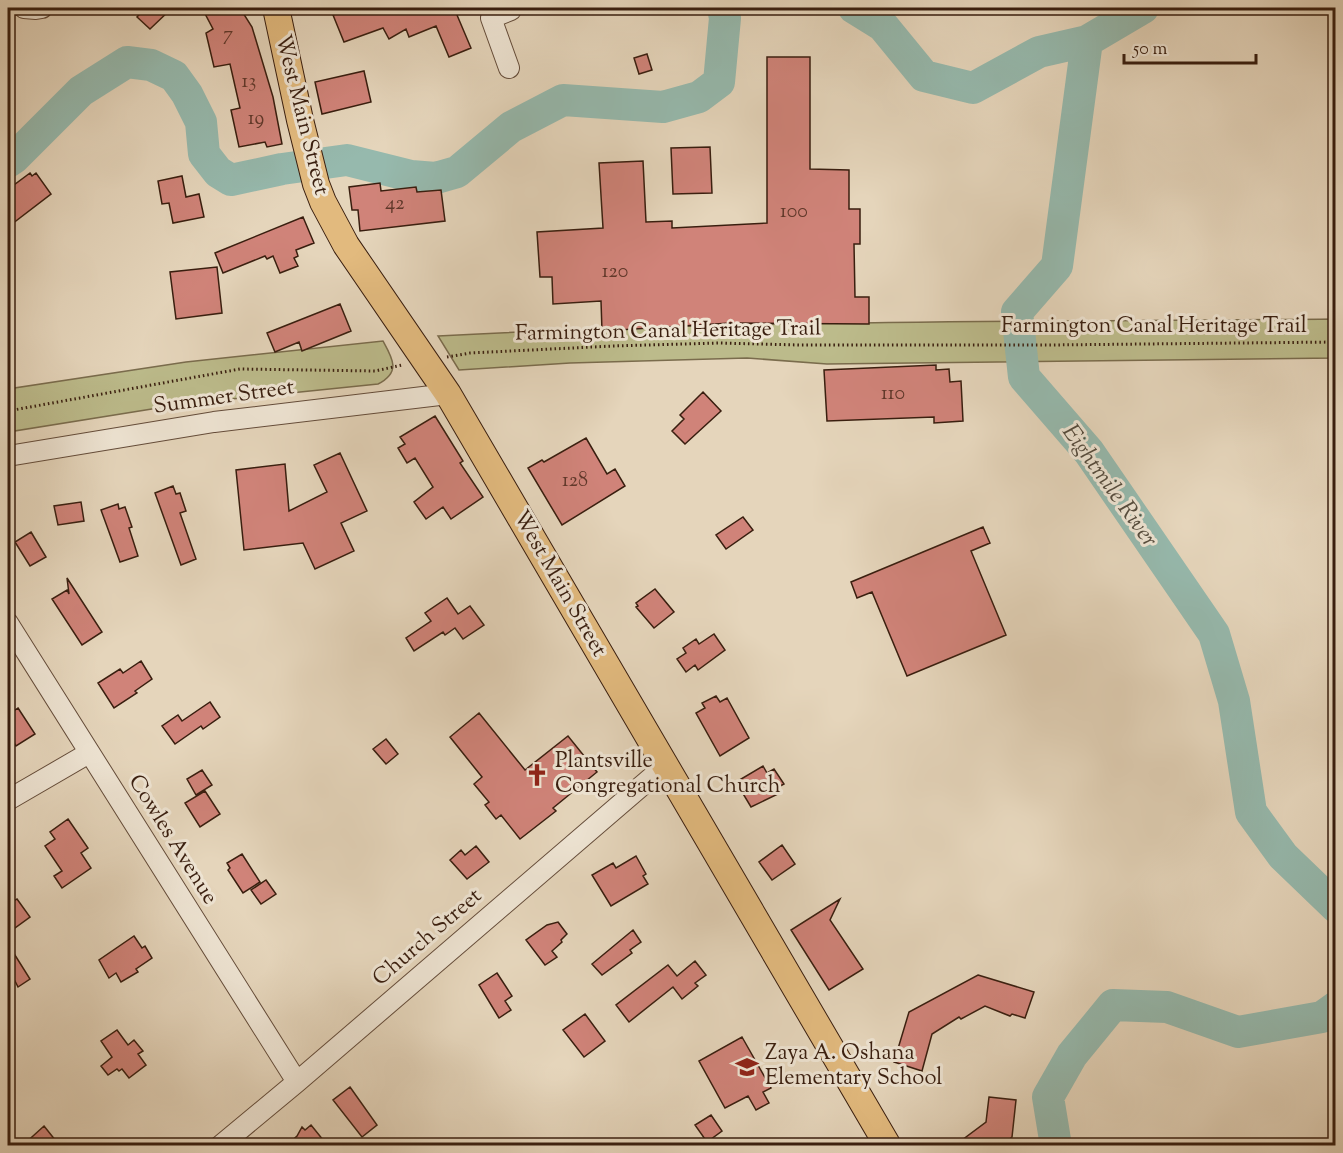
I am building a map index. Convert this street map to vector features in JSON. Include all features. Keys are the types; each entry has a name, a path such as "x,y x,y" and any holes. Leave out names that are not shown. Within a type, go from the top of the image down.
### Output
{"main road":[{"name":"West Main Street","path":"276,8 308,153 322,202 346,245 448,394 888,1146"}],"street":[{"path":"24,8 42,8"},
{"path":"508,68 492,18 511,10 510,8"},
{"name":"Summer Street","path":"8,456 214,422 448,394"},
{"name":"Cowles Avenue","path":"8,623 297,1082"},
{"path":"8,800 89,753"},
{"name":"Church Street","path":"220,1146 666,765"}],"path":[{"name":"Farmington Canal Heritage Trail","path":"8,411 240,369 375,371 470,353 719,343 1050,345 1335,342"}],"shaded area":[{"path":"1335,319 1336,358 827,364 747,358 570,363 459,370 438,336 774,324"},
{"path":"383,341 393,365 390,375 378,384 183,404 8,432 8,389 186,362"}],"building":[{"path":"145,8 172,8 150,29 137,17"},
{"path":"202,8 240,8 252,27 273,97 282,144 267,147 265,142 239,147 231,110 240,108 230,64 214,67 206,33 213,29"},
{"path":"353,8 454,8 471,48 449,57 436,26 409,37 406,29 389,39 383,28 344,42 333,15"},
{"path":"647,54 652,70 639,74 634,58"},
{"path":"767,57 810,57 810,169 849,170 849,209 860,209 860,244 854,244 855,297 869,297 869,324 731,323 602,331 601,301 553,304 552,277 540,277 537,232 603,228 599,163 643,161 646,222 672,221 672,228 767,223"},
{"path":"364,71 371,102 322,114 315,82"},
{"path":"710,147 712,193 673,194 671,148"},
{"path":"30,173 32,176 36,173 51,194 8,227 8,196 13,192 10,188"},
{"path":"182,176 186,197 199,194 204,217 173,223 169,203 162,204 158,181"},
{"path":"380,183 381,191 416,187 417,192 441,190 445,221 360,231 358,210 352,210 349,187"},
{"path":"303,217 314,243 296,250 298,256 294,258 298,266 280,273 273,256 267,259 265,256 223,273 215,253"},
{"path":"217,267 222,313 176,319 170,272"},
{"path":"340,304 351,331 302,351 299,342 275,352 267,333"},
{"path":"936,365 936,370 949,369 950,382 961,381 963,421 934,423 934,417 827,421 824,370"},
{"path":"703,392 721,411 685,444 672,431 684,419 680,415"},
{"path":"435,416 463,461 460,463 483,497 451,519 443,507 426,519 414,502 433,487 415,458 407,463 398,448 405,444 400,437"},
{"path":"586,438 607,474 615,469 625,486 562,525 528,468 542,460 544,462"},
{"path":"340,453 367,511 341,523 354,551 315,569 303,543 244,550 236,470 285,464 289,511 327,492 314,465"},
{"path":"173,486 176,494 180,493 186,511 180,513 196,559 181,565 155,493"},
{"path":"81,502 84,521 58,525 54,506"},
{"path":"118,504 119,509 125,507 138,556 120,562 101,510"},
{"path":"743,517 753,530 726,549 716,535"},
{"path":"983,527 990,543 971,551 1006,635 907,676 872,592 857,598 851,582"},
{"path":"31,532 46,557 30,566 15,542"},
{"path":"67,578 102,632 82,645 52,599 67,590 69,594"},
{"path":"655,589 674,612 654,628 636,607 638,606 636,603"},
{"path":"447,598 458,614 470,606 484,625 463,639 455,628 445,635 443,632 414,651 406,638 431,621 425,613"},
{"path":"714,634 725,650 698,670 695,665 686,672 677,659 686,653 683,648 696,639 699,644"},
{"path":"141,661 152,679 135,691 137,693 114,708 98,683 120,669 123,673"},
{"path":"716,696 720,702 727,698 749,738 720,756 696,713 705,708 702,703"},
{"path":"210,702 220,717 203,729 201,726 175,744 162,726 178,715 182,721"},
{"path":"18,708 35,734 16,746 8,732 8,715"},
{"name":"Plantsville Congregational Church","path":"479,713 525,770 568,736 597,772 553,808 556,811 520,839 501,815 496,819 485,805 489,802 474,784 482,777 450,737"},
{"path":"386,739 398,754 386,764 373,749"},
{"path":"763,766 767,773 774,769 784,784 775,789 778,794 751,807 736,782"},
{"path":"202,770 212,785 196,795 187,779"},
{"path":"205,791 220,814 200,827 185,803"},
{"path":"68,819 88,848 81,853 91,868 62,888 54,876 62,871 45,846 55,839 50,832"},
{"path":"782,845 795,864 772,880 759,862"},
{"path":"476,846 489,862 467,879 450,860 461,850 465,855"},
{"path":"242,854 260,882 243,893 228,870 230,868 227,863"},
{"path":"636,856 646,874 643,876 648,884 611,906 592,875 613,863 616,868"},
{"path":"266,880 276,894 261,904 251,890"},
{"path":"17,899 30,917 8,933 8,905"},
{"path":"840,899 830,920 863,969 829,990 791,930"},
{"path":"558,922 567,934 552,951 557,957 545,965 526,940 547,925"},
{"path":"633,930 641,942 630,950 632,953 602,975 592,964"},
{"path":"134,936 142,948 145,946 152,958 136,969 138,972 121,982 116,973 109,978 99,960"},
{"path":"8,944 30,979 18,987 15,981 8,986"},
{"path":"695,961 706,975 695,983 698,986 682,999 673,987 629,1022 616,1005 668,965 677,976"},
{"path":"497,973 512,996 505,1001 511,1010 499,1018 479,985"},
{"path":"978,975 1034,992 1025,1018 1012,1014 1010,1016 985,1006 961,1019 959,1017 932,1034 922,1071 894,1062 909,1012"},
{"path":"585,1014 605,1041 584,1057 563,1030"},
{"path":"117,1030 128,1045 134,1040 143,1051 138,1054 146,1065 129,1078 122,1069 119,1071 117,1069 108,1075 101,1066 112,1057 101,1041"},
{"path":"742,1037 771,1088 763,1092 769,1103 756,1110 748,1096 725,1108 699,1061"},
{"path":"350,1087 377,1125 362,1137 333,1100"},
{"path":"989,1097 1016,1100 1012,1137 1001,1146 954,1146 986,1122"},
{"path":"711,1115 722,1131 707,1142 695,1125"},
{"path":"311,1125 328,1146 286,1146 297,1136 302,1127 305,1130"},
{"path":"44,1126 60,1146 22,1146"}],"waterway":[{"path":"8,162 81,91 127,62 151,65 174,76 187,94 201,122 204,154 218,172 231,180 282,169 347,160 411,176 436,178 457,172 511,127 563,100 663,107 699,97 719,82 725,18 723,8"},
{"path":"854,8 883,26 924,76 973,88 1039,52 1087,41 1143,8"},
{"name":"Eightmile River","path":"1087,41 1057,266 1017,312 1024,377 1089,452 1214,634 1234,701 1251,812 1283,856 1336,907"},
{"name":"Eightmile River","path":"1056,1146 1048,1097 1072,1055 1113,1005 1167,1007 1238,1032 1322,1017 1336,1007"}],"place":[{"name":"Plantsville Congregational Church","path":"537,775"},
{"name":"Zaya A. Oshana Elementary School","path":"747,1067"}]}
